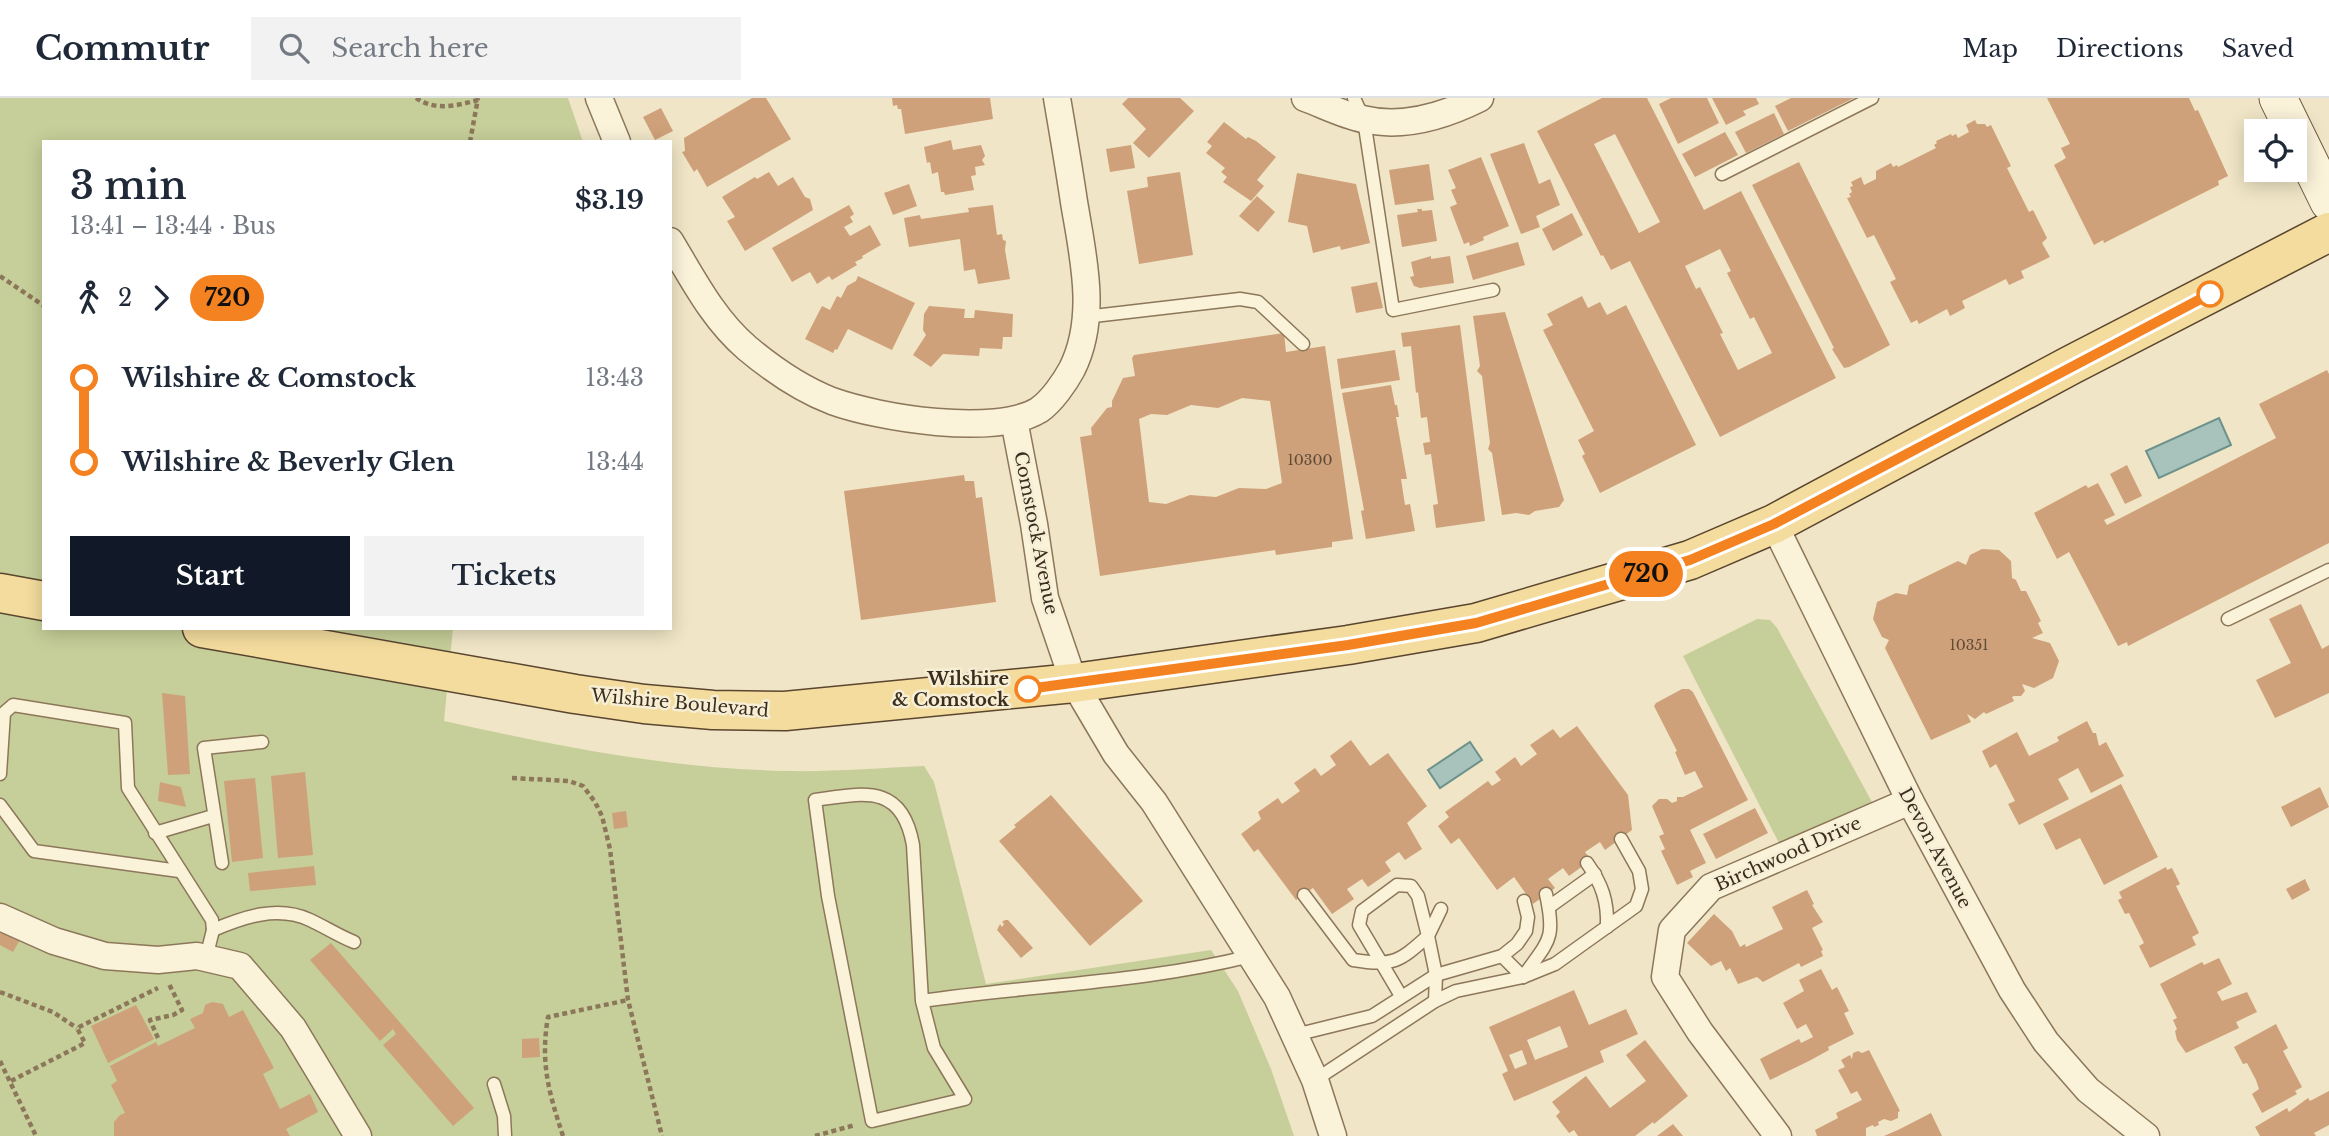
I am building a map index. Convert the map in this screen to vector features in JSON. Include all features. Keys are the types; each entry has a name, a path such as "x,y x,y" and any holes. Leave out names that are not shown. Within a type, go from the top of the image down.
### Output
{"main road":[{"path":"2278,98 2329,202"},
{"name":"Wilshire Boulevard","path":"213,630 644,704 713,710 785,711 1074,683 1348,645 1476,623 1690,560 1774,524 2071,365 2329,232"},
{"path":"0,593 42,601"}],"street":[{"path":"599,98 616,140"},
{"path":"672,244 714,314 744,346 800,385 830,400 896,418 937,422 1014,421 1040,409 1057,391 1072,368 1083,336 1085,270 1057,98"},
{"path":"1305,98 1413,122 1457,109 1480,98"},
{"name":"Comstock Avenue","path":"1014,421 1045,598 1074,683 1116,754 1154,802 1277,997 1315,1080 1333,1136"},
{"name":"Devon Avenue","path":"1774,524 1910,801 2012,990 2046,1042 2088,1090 2146,1136"},
{"name":"Birchwood Drive","path":"1778,1136 1700,1031 1665,977 1672,930 1711,887 1910,801"},
{"path":"0,917 54,941 105,956 158,960 197,956 240,966 293,1028 358,1136"}],"lane":[{"path":"1722,174 1872,98"},
{"path":"1359,109 1393,310 1493,290"},
{"path":"1085,317 1249,300 1258,302 1303,344"},
{"path":"2228,619 2329,570"},
{"path":"0,774 4,713 13,705 125,723 128,788 212,920 213,930 206,958"},
{"path":"222,863 204,748 262,742"},
{"path":"861,793 879,795 890,800 909,825 913,845 922,1001 934,1048 965,1099 872,1121 828,896 815,800 861,793"},
{"path":"0,806 34,851 179,871"},
{"path":"155,833 213,816"},
{"path":"1315,1080 1435,1001 1456,991 1523,977 1556,964 1636,906 1642,889 1639,871 1620,839"},
{"path":"1523,977 1549,941 1553,920 1548,900 1591,868 1602,885 1608,907 1607,927"},
{"path":"1401,996 1359,925 1362,911 1397,885 1411,886 1418,896 1436,975 1435,1001"},
{"path":"1304,895 1353,960 1383,965 1405,957 1428,936 1441,909"},
{"path":"1295,1035 1372,1016 1436,975 1502,956 1517,944 1526,931 1528,917 1524,901"},
{"path":"213,930 243,917 288,914 309,919 333,934 355,942"},
{"path":"922,1001 967,994 1070,986 1224,963 1251,956"},
{"path":"1502,956 1523,977"},
{"path":"494,1084 503,1116 505,1136"}],"path":[{"path":"416,98 428,106 447,106 478,99 470,140"},
{"path":"0,276 42,305"},
{"path":"512,778 569,781 583,786 602,816 610,849 628,1000 662,1136"},
{"path":"77,1028 167,980 182,1010 150,1020 158,1038"},
{"path":"0,992 53,1013 77,1028 85,1043 11,1081"},
{"path":"563,1136 548,1091 544,1043 548,1017 628,1000"},
{"path":"0,1061 36,1136"},
{"path":"815,1136 872,1121"}],"green space":[{"path":"0,98 568,98 582,140 42,140 42,630 453,630 444,721 614,755 700,766 803,771 924,766 934,782 986,984 1211,950 1238,991 1271,1069 1294,1136 0,1136"},
{"path":"1757,619 1770,620 1777,628 1872,802 1781,847 1683,656"}],"water":[{"path":"2219,418 2231,445 2159,478 2146,451"},
{"path":"1470,742 1482,760 1440,788 1428,770"}],"building":[{"path":"752,98 766,98 791,139 707,187 697,169 694,172 682,152 685,151 684,138"},
{"path":"892,98 990,98 993,119 905,134 901,109 898,109 897,105 893,106"},
{"path":"1128,98 1180,98 1194,111 1149,158 1133,143 1146,129 1122,104"},
{"path":"1602,98 1647,98 1704,210 1741,191 1836,378 1720,437 1630,261 1611,270 1603,255 1601,256 1537,131","holes":["1615,134 1660,222 1639,233 1594,144","1720,249 1731,271 1727,273 1750,319 1754,317 1772,353 1738,370 1700,287 1696,289 1685,266"]},
{"path":"1671,98 1707,98 1719,123 1678,144 1659,104"},
{"path":"1712,98 1756,98 1759,104 1743,111 1746,115 1726,125"},
{"path":"1791,98 1854,98 1788,131 1775,106"},
{"path":"2047,98 2189,98 2195,111 2198,110 2228,176 2218,181 2219,185 2104,243 2103,240 2094,245 2054,165 2066,158 2061,148 2070,144"},
{"path":"661,108 673,131 655,140 643,117"},
{"path":"1774,113 1784,134 1746,153 1735,132"},
{"path":"1975,120 1977,124 1985,124 1987,127 1991,125 2011,166 2007,168 2029,212 2033,210 2047,238 2042,243 2050,257 2021,271 2024,278 2009,285 2006,279 1962,301 1965,308 1950,316 1947,309 1919,324 1917,320 1911,323 1890,282 1896,279 1874,235 1867,238 1847,198 1851,197 1851,182 1861,177 1864,185 1876,179 1876,171 1891,163 1893,167 1898,167 1936,148 1936,141 1951,134 1956,134 1958,138 1969,132 1966,125"},
{"path":"1224,122 1246,139 1248,137 1256,141 1276,157 1257,180 1264,186 1251,201 1223,182 1227,177 1221,172 1225,168 1206,153 1212,146 1207,142"},
{"path":"1725,132 1738,155 1695,177 1682,154"},
{"path":"951,140 953,150 981,145 985,165 975,167 976,175 971,176 974,190 945,195 941,192 938,172 932,174 930,162 927,163 924,147"},
{"path":"1524,143 1539,184 1550,179 1560,205 1536,216 1540,227 1521,234 1490,154"},
{"path":"1131,145 1135,168 1110,172 1106,149"},
{"path":"1481,157 1509,226 1470,246 1469,242 1464,244 1450,207 1457,204 1451,190 1456,188 1448,170"},
{"path":"1799,162 1890,345 1849,367 1844,368 1832,349 1834,348 1752,185"},
{"path":"1429,164 1434,200 1395,205 1389,170"},
{"path":"769,172 778,186 793,177 805,197 810,199 813,210 745,251 727,221 735,217 722,197 755,177 757,179"},
{"path":"1180,172 1193,255 1139,264 1127,191 1148,187 1147,177"},
{"path":"1297,173 1356,184 1370,243 1341,250 1340,246 1313,253 1307,226 1288,222"},
{"path":"909,184 917,206 893,215 884,193"},
{"path":"1257,196 1275,212 1258,232 1239,216"},
{"path":"849,205 854,214 850,217 853,222 844,227 850,236 870,225 881,245 862,256 863,258 855,262 857,265 832,280 829,276 817,284 810,272 792,282 772,248"},
{"path":"993,205 997,235 1002,234 1003,240 1006,241 1010,279 978,284 975,269 964,271 960,239 909,247 904,218 920,215 921,219 969,212 968,208"},
{"path":"1417,209 1432,210 1437,241 1402,247 1397,215 1418,212"},
{"path":"1572,213 1583,235 1553,251 1542,229"},
{"path":"1518,242 1525,265 1473,280 1466,256"},
{"path":"1431,256 1431,259 1450,256 1454,283 1420,288 1414,286 1410,277 1414,276 1411,262"},
{"path":"858,276 915,303 892,350 848,329 833,353 805,339 822,306 830,310 837,296 841,298 847,286 856,281"},
{"path":"1377,282 1383,308 1356,313 1351,287"},
{"path":"1582,296 1588,308 1600,302 1607,315 1626,305 1696,445 1600,493 1582,456 1585,454 1578,440 1594,431 1543,330 1553,325 1547,314"},
{"path":"929,306 965,309 964,318 974,318 975,310 1013,314 1012,337 1003,337 1002,349 980,348 979,356 943,354 931,367 913,355 926,335 923,330 924,314"},
{"path":"1505,312 1564,500 1559,507 1535,511 1529,515 1502,515 1492,453 1488,449 1490,443 1482,376 1477,371 1480,366 1473,316"},
{"path":"1460,325 1485,521 1436,528 1433,505 1438,504 1431,454 1425,455 1423,443 1430,442 1427,417 1421,418 1411,346 1403,347 1401,333"},
{"path":"1284,333 1286,352 1325,346 1353,539 1332,542 1332,547 1276,555 1275,550 1100,576 1080,437 1092,435 1091,428 1107,408 1112,407 1112,401 1123,378 1135,376 1132,358 1134,355","holes":["1242,398 1270,401 1282,483 1266,489 1239,488 1216,497 1190,495 1166,504 1149,502 1139,419 1151,414 1167,415 1191,405 1218,408"]},
{"path":"1395,350 1400,380 1341,389 1337,359"},
{"path":"2327,370 2329,543 2128,646 2127,642 2118,646 2069,552 2057,559 2034,513 2086,485 2088,488 2098,483 2115,515 2104,520 2107,525 2276,438 2259,404"},
{"path":"1391,385 1397,405 1399,417 1396,417 1407,479 1401,479 1405,505 1410,504 1415,531 1366,539 1361,511 1364,510 1342,393"},
{"path":"2127,465 2142,496 2125,504 2110,474"},
{"path":"964,475 965,481 974,481 976,498 982,497 996,602 861,620 844,491"},
{"path":"1982,549 1999,550 2011,561 2012,578 2016,580 2021,591 2026,591 2041,621 2038,623 2043,633 2032,638 2050,643 2059,661 2053,678 2034,688 2022,684 2025,691 2021,696 2012,697 2014,701 1986,714 1984,712 1975,719 1967,714 1971,722 1931,740 1885,648 1889,640 1882,637 1873,619 1877,602 1896,593 1907,595 1909,585 1958,561 1966,565 1970,555"},
{"path":"2301,604 2322,649 2329,645 2329,693 2275,718 2256,680 2291,663 2269,619"},
{"path":"1682,689 1693,692 1748,800 1690,830 1706,863 1690,871 1693,877 1677,885 1661,851 1665,849 1659,836 1664,834 1652,806 1659,799 1667,799 1672,803 1677,801 1677,797 1683,797 1703,787 1695,771 1685,775 1675,752 1677,751 1654,706"},
{"path":"162,693 185,696 190,774 168,775"},
{"path":"2087,721 2093,733 2096,733 2099,746 2106,742 2124,776 2091,793 2078,768 2058,779 2069,799 2019,825 2008,804 2015,801 1996,764 1990,768 1982,751 2017,732 2029,756 2059,741 2057,737"},
{"path":"1577,726 1628,795 1632,830 1605,850 1600,842 1585,852 1591,860 1569,876 1563,868 1548,879 1555,888 1533,904 1514,877 1497,890 1459,838 1451,844 1438,826 1449,817 1445,812 1488,781 1492,786 1501,780 1495,772 1515,757 1521,766 1537,754 1530,745 1553,729 1560,738"},
{"path":"1351,740 1370,766 1388,753 1427,806 1407,823 1422,849 1405,860 1399,852 1385,862 1391,871 1368,887 1362,879 1347,889 1354,899 1332,914 1313,888 1296,900 1258,849 1254,852 1241,834 1261,819 1258,812 1278,798 1282,804 1300,791 1294,783 1315,768 1321,776 1336,765 1330,756"},
{"path":"305,772 313,855 278,858 271,776"},
{"path":"255,778 263,858 232,862 224,781"},
{"path":"160,782 181,787 186,807 158,801"},
{"path":"2121,784 2158,857 2104,885 2080,838 2056,850 2043,824"},
{"path":"2320,787 2329,807 2291,827 2281,807"},
{"path":"1051,795 1143,901 1090,946 999,841"},
{"path":"1755,808 1768,833 1716,859 1703,834"},
{"path":"626,811 628,827 614,829 612,813"},
{"path":"314,866 316,885 250,891 248,873"},
{"path":"2166,867 2167,870 2172,868 2180,884 2176,886 2199,933 2192,937 2196,945 2150,968 2139,946 2144,943 2129,913 2125,914 2118,900 2122,898 2119,892"},
{"path":"2305,879 2310,890 2292,900 2286,889"},
{"path":"1807,890 1814,904 1812,905 1823,922 1812,928 1823,950 1823,956 1801,967 1799,963 1763,982 1757,977 1738,984 1730,968 1726,971 1721,961 1711,966 1687,943 1714,914 1732,931 1740,947 1745,944 1746,947 1783,929 1772,907"},
{"path":"1008,920 1033,948 1021,958 997,930"},
{"path":"3,928 21,938 13,952 0,945"},
{"path":"331,943 474,1108 453,1126 383,1045 396,1034 393,1029 380,1041 310,960"},
{"path":"2219,958 2232,984 2217,992 2222,1001 2247,992 2257,1012 2236,1022 2239,1028 2186,1053 2177,1040 2177,1029 2173,1020 2177,1018 2160,984 2202,962 2204,965"},
{"path":"1821,969 1832,990 1837,987 1849,1011 1844,1013 1854,1034 1770,1080 1760,1059 1799,1039 1801,1043 1813,1037 1806,1024 1797,1029 1783,1003 1804,991 1799,980"},
{"path":"1574,990 1589,1025 1626,1009 1638,1034 1600,1051 1604,1062 1514,1101 1502,1074 1508,1071 1489,1027","holes":["1560,1026 1568,1047 1535,1060 1527,1040","1522,1050 1527,1064 1515,1069 1509,1055"]},
{"path":"212,1002 223,1004 229,1017 243,1010 274,1068 263,1074 280,1109 310,1094 318,1112 286,1129 290,1136 114,1136 114,1122 125,1113 111,1085 117,1081 110,1066 156,1042 158,1046 195,1028 190,1019 203,1013 205,1005"},
{"path":"136,1005 154,1039 108,1063 91,1026"},
{"path":"2276,1024 2288,1048 2283,1051 2302,1087 2295,1091 2297,1094 2262,1113 2252,1094 2259,1089 2256,1080 2234,1047"},
{"path":"539,1038 540,1057 522,1058 522,1039"},
{"path":"1645,1040 1688,1096 1635,1136 1578,1136 1574,1130 1569,1133 1556,1116 1560,1112 1552,1102 1586,1076 1610,1108 1646,1081 1626,1055"},
{"path":"1869,1050 1900,1111 1898,1118 1891,1121 1884,1119 1878,1122 1879,1125 1866,1128 1866,1136 1817,1136 1815,1130 1838,1118 1836,1113 1862,1100 1857,1091 1851,1094 1838,1070 1845,1067 1841,1060 1850,1055 1852,1059 1853,1053 1858,1051 1862,1053"},
{"path":"2329,1091 2329,1125 2314,1133 2316,1136 2260,1136 2255,1127 2287,1108 2289,1112 2308,1098 2310,1101"},
{"path":"1931,1113 1942,1136 1884,1136 1900,1129"},
{"path":"1673,1124 1683,1136 1657,1136"}],"bus line":[{"name":"720","path":"1028,689 1348,645 1476,623 1690,560 1774,524 2210,294"}],"place":[{"name":"Wilshire & Comstock","path":"1028,689"}]}
